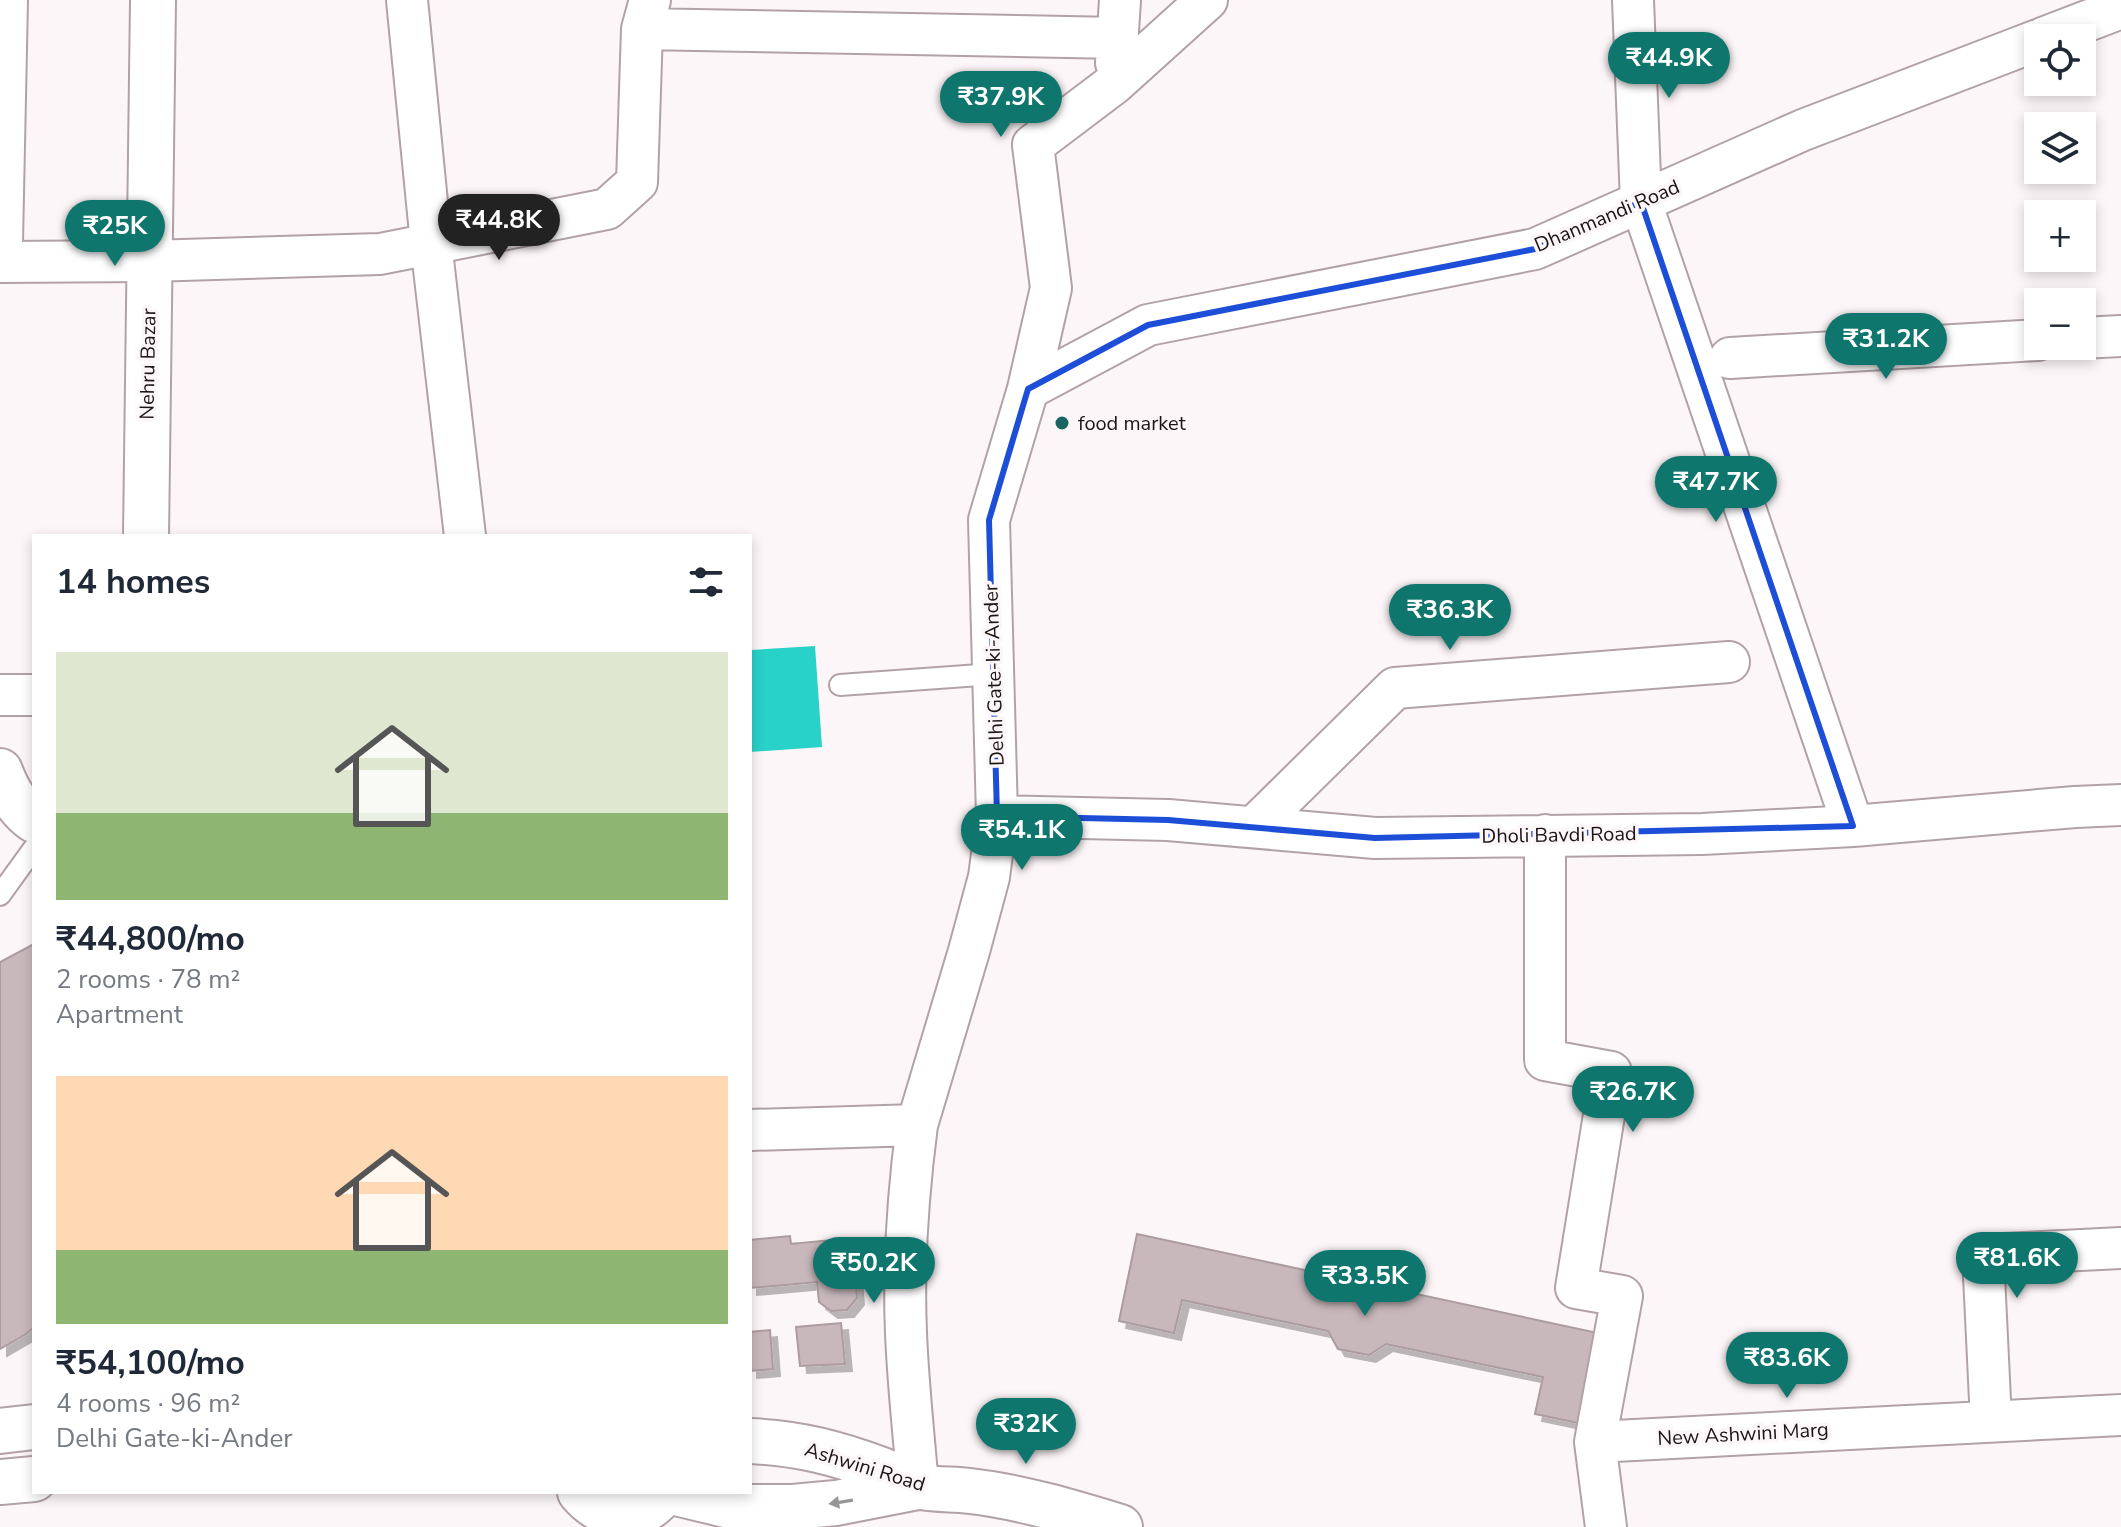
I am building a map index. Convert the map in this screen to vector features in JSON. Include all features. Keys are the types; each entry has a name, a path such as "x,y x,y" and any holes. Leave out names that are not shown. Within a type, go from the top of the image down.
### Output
{"main road":[{"path":"0,242 5,0"},
{"name":"Nehru Bazar","path":"146,534 153,0"},
{"path":"0,771 15,803 32,818"},
{"path":"0,1431 32,1427"},
{"name":"Ashwini Road","path":"752,1441 786,1443 836,1454 885,1471 918,1487 1008,1497 1056,1507 1120,1527"},
{"path":"0,1482 32,1479"},
{"path":"586,1507 615,1515 629,1515 663,1503 793,1507 836,1503 918,1487"}],"street":[{"path":"407,0 465,534"},
{"path":"1115,83 1207,0"},
{"path":"1633,0 1641,202 1853,826"},
{"name":"Dhanmandi Road","path":"2080,24 2121,8"},
{"path":"0,262 380,254 607,209 637,182 646,15 1119,19 1115,83"},
{"name":"Dhanmandi Road","path":"1028,389 1148,325 1535,249 1803,130 2024,46"},
{"name":"Delhi Gate-ki-Ander","path":"918,1487 906,1334 909,1181 917,1125 989,877 997,816 989,520 1028,389 1051,288 1033,145 1115,83"},
{"path":"2096,337 2121,336"},
{"path":"1730,358 2024,341"},
{"path":"1254,827 1395,688 1729,662"},
{"path":"0,695 32,695"},
{"name":"Dholi Bavdi Road","path":"997,816 1168,820 1375,838 1702,834 1853,826 2121,805"},
{"path":"1545,835 1545,1060 1611,1072 1576,1288 1622,1296 1595,1442 1606,1527"},
{"path":"752,1130 917,1125"},
{"path":"1991,1421 1983,1255 2121,1248"},
{"name":"New Ashwini Marg","path":"1595,1442 2121,1415"}],"lane":[{"path":"840,685 994,674"},
{"path":"0,895 32,851"}],"highlighted area":[{"path":"1641,202 1853,826 1375,838 1168,820 997,816 989,520 1028,389 1148,325 1535,249"}],"water":[{"path":"815,646 822,747 752,752 752,650"}],"building":[{"path":"32,945 32,1329 0,1349 0,962"},
{"path":"1137,1234 1607,1335 1588,1425 1535,1414 1543,1377 1386,1344 1369,1355 1338,1349 1328,1331 1182,1300 1174,1333 1119,1321"},
{"path":"790,1236 791,1244 852,1238 857,1298 847,1310 831,1311 819,1302 817,1282 752,1288 752,1240"},
{"path":"841,1323 845,1364 800,1366 796,1327"},
{"path":"770,1330 773,1369 752,1371 752,1332"}],"place":[{"name":"food market","path":"1062,423"}]}
